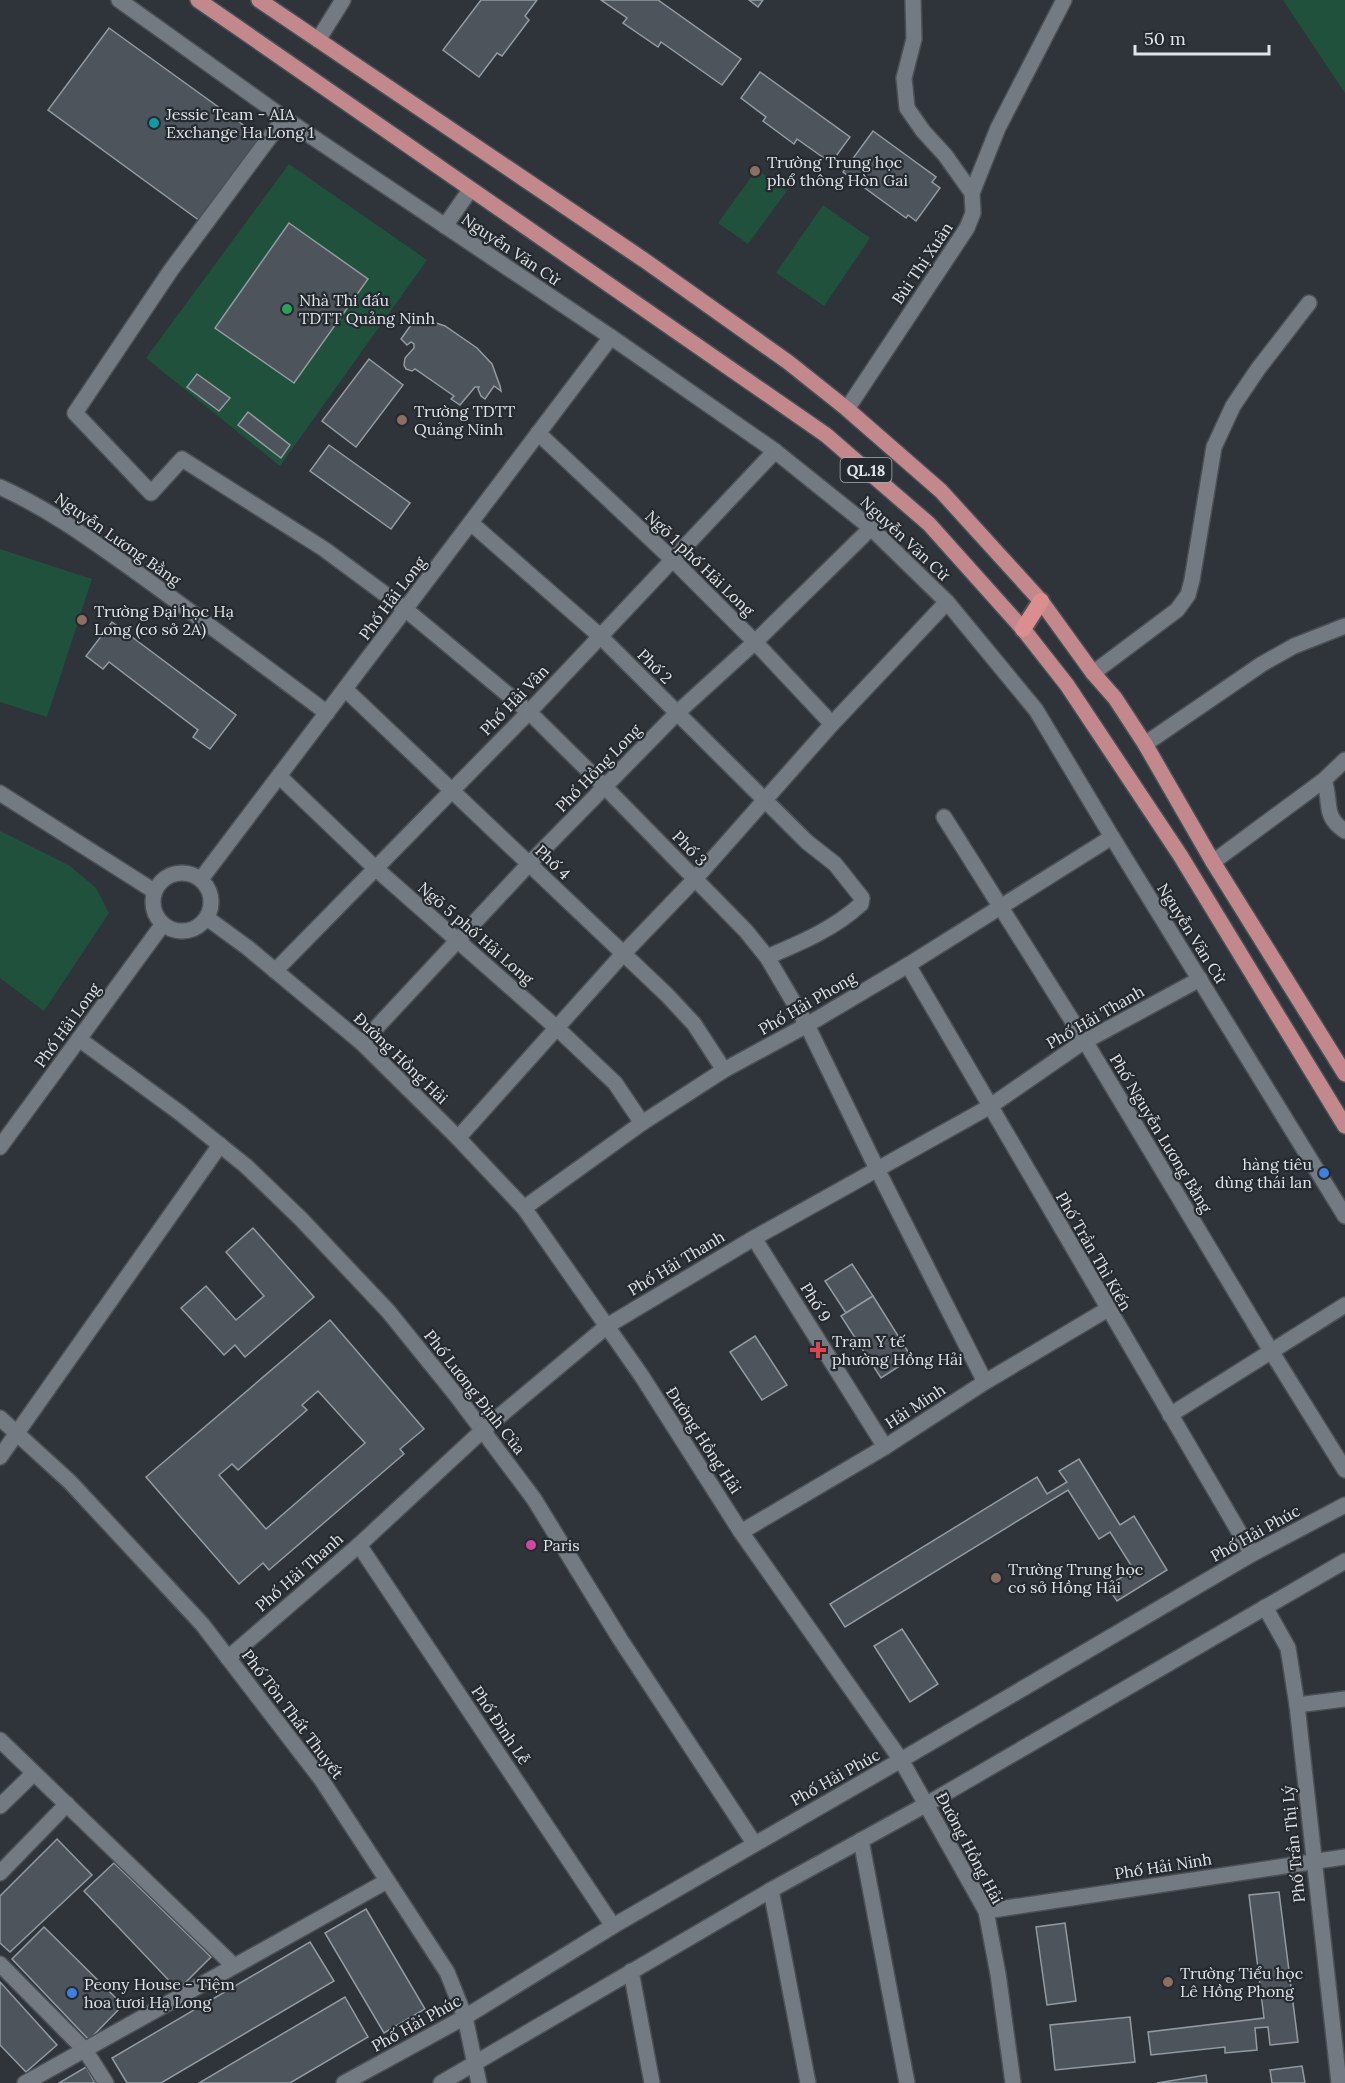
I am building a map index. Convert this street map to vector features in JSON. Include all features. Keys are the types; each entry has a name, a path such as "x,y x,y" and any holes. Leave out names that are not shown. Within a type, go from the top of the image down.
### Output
{"highway":[{"path":"1023,629 1041,601"}],"main road":[{"name":"Nguyễn Văn Cừ","path":"198,0 826,435 929,524 1023,629 1067,685 1180,855 1345,1126"},
{"name":"QL.18","path":"259,0 644,260 788,362 847,409 941,491 1041,601 1114,698 1145,744 1213,862 1345,1074"}],"street":[{"name":"Nguyễn Văn Cừ","path":"119,0 284,118 611,337 775,451 871,528 947,602 1036,710 1345,1216"},
{"path":"318,40 343,0"},
{"path":"912,0 914,39 904,78 907,108 972,193"},
{"name":"Bùi Thị Xuân","path":"847,409 967,228 973,213 972,193 998,128 1064,0"},
{"name":"Phố 3","path":"284,118 171,270 75,413 151,493 182,459 324,549 405,609 529,712 746,931 767,957 807,1025 877,1169 986,1382"},
{"path":"445,226 470,190"},
{"path":"1093,673 1177,610 1188,595 1214,447 1233,406 1258,369 1309,303"},
{"name":"Phố Hải Long","path":"201,879 611,337"},
{"name":"Ngõ 1 phố Hải Long","path":"538,433 674,560 832,724"},
{"name":"Phố Hải Vân","path":"275,971 374,867 529,712 775,451"},
{"name":"Nguyễn Lương Bằng","path":"0,486 35,503 78,531 327,713"},
{"name":"Phố 2","path":"471,523 600,636 807,842 835,864 862,898 861,904 851,914 810,940 767,957"},
{"name":"Phố Hồng Long","path":"362,1043 529,864 677,713 755,642 871,528"},
{"path":"458,1137 623,954 695,879 832,724 947,602"},
{"path":"1145,744 1262,664 1294,646 1345,626"},
{"name":"Phố 4","path":"345,689 667,995 694,1024 724,1070"},
{"path":"1213,862 1324,780 1345,760"},
{"name":"Ngõ 5 phố Hải Long","path":"279,777 374,867 615,1083 642,1122"},
{"path":"1324,780 1328,792 1330,815 1333,821 1345,831"},
{"path":"0,793 154,891"},
{"name":"Phố Nguyễn Lương Bằng","path":"944,817 1085,1041 1345,1470"},
{"name":"Phố Hải Phong","path":"525,1208 642,1122 724,1070 807,1025 908,965 1112,837"},
{"path":"184,872 201,879 210,891 212,905 207,918 194,929 178,932 163,924 155,915 152,903 154,891 166,877 184,872"},
{"name":"Đường Hồng Hải","path":"207,918 248,948 362,1043 458,1137 525,1208 641,1375 741,1532 901,1760 986,1911 998,1974 1013,2083"},
{"name":"Phố Hải Long","path":"0,1148 163,924"},
{"name":"Phố Trần Thì Kiến","path":"908,965 1252,1554"},
{"name":"Phố Hải Thanh","path":"228,1658 358,1545 483,1430 607,1326 754,1238 989,1107 1085,1041 1200,979"},
{"name":"Phố Lương Định Của","path":"79,1039 180,1113 246,1166 301,1219 388,1311 483,1430 534,1499 620,1639 754,1843"},
{"path":"0,1457 220,1145"},
{"name":"Phố 9","path":"754,1238 885,1447"},
{"path":"1170,1415 1345,1305"},
{"name":"Hải Minh","path":"741,1532 885,1447 986,1382 1108,1309"},
{"name":"Phố Tôn Thất Thuyết","path":"0,1418 70,1482 202,1624 321,1779 447,1972 465,2017 479,2083"},
{"name":"Phố Hải Phúc","path":"344,2083 465,2017 754,1843 901,1760 1252,1554 1345,1504"},
{"name":"Phố Đinh Lễ","path":"358,1545 613,1926"},
{"path":"441,2083 771,1890 927,1804 1345,1561"},
{"name":"Phố Trần Thị Lý","path":"1265,1608 1288,1648 1297,1705 1313,1862 1340,2043 1339,2083"},
{"path":"1297,1705 1345,1699"},
{"path":"0,1740 234,1966"},
{"path":"0,1806 34,1773"},
{"path":"0,1873 67,1804"},
{"path":"861,1840 907,2083"},
{"name":"Phố Hải Ninh","path":"986,1911 1345,1857"},
{"path":"25,2083 387,1881"},
{"path":"771,1890 808,2083"},
{"path":"0,1964 85,2050 106,2083"},
{"path":"631,1971 652,2083"}],"green space":[{"path":"1283,0 1345,0 1345,93"},
{"name":"Nhà Thi đấu TDTT Quảng Ninh","path":"289,164 427,260 280,466 146,358"},
{"path":"757,169 787,191 748,244 718,223"},
{"path":"823,205 870,238 824,306 776,273"},
{"path":"0,549 92,579 47,717 0,702"},
{"path":"0,831 70,866 96,888 109,913 44,1011 0,978"}],"building":[{"path":"481,0 537,0 525,16 529,20 502,56 497,53 479,77 443,50"},
{"path":"601,0 658,0 741,59 722,85 661,42 658,47 623,23 627,18"},
{"path":"749,0 763,0 758,7"},
{"name":"Jessie Team - AIA Exchange Ha Long 1","path":"109,28 260,137 200,221 48,110"},
{"path":"760,72 850,137 831,163 797,139 794,144 763,121 766,117 741,98"},
{"path":"873,131 936,177 932,182 940,188 916,221 908,215 906,218 843,172"},
{"path":"289,223 368,279 294,383 215,328"},
{"path":"430,321 445,326 477,348 492,364 501,391 494,386 485,399 481,396 479,387 475,387 460,405 451,399 454,396 415,369 412,371 406,369 405,358 414,348 414,344 411,342 407,345 401,339 411,325 407,323"},
{"path":"369,359 403,385 356,447 322,421"},
{"path":"197,374 230,398 219,411 187,387"},
{"path":"248,412 290,445 281,458 238,425"},
{"path":"329,445 410,503 391,529 310,471"},
{"path":"112,622 236,715 210,749 193,737 198,730 109,662 103,669 86,656"},
{"path":"253,1228 314,1297 245,1357 235,1345 224,1355 181,1308 206,1286 236,1320 264,1296 226,1252"},
{"path":"852,1264 873,1296 846,1313 825,1281"},
{"path":"873,1296 912,1358 881,1378 841,1316"},
{"path":"330,1320 424,1429 400,1449 404,1454 269,1570 263,1563 239,1584 146,1477","holes":["318,1391 365,1443 266,1529 219,1475 232,1464 238,1470 307,1410 302,1405"]},
{"path":"755,1336 787,1385 762,1400 730,1352"},
{"path":"1079,1459 1120,1525 1134,1516 1167,1570 1117,1601 1107,1586 1134,1570 1110,1532 1099,1539 1068,1490 845,1627 830,1604 1037,1477 1047,1494 1067,1482 1059,1471"},
{"path":"902,1629 938,1684 910,1702 874,1646"},
{"path":"57,1839 92,1875 10,1952 0,1943 0,1896"},
{"path":"114,1863 211,1957 178,1990 84,1891"},
{"path":"1279,1892 1298,2042 1270,2045 1268,2027 1255,2028 1257,2050 1225,2053 1225,2047 1151,2055 1148,2032 1264,2018 1249,1895"},
{"path":"366,1909 425,2009 384,2033 325,1933"},
{"path":"1065,1923 1076,2001 1047,2005 1036,1927"},
{"path":"44,1927 123,2005 89,2040 12,1959"},
{"path":"310,1942 334,1981 161,2083 127,2083 112,2058"},
{"path":"0,1982 57,2045 26,2072 0,2045"},
{"path":"345,1997 368,2037 290,2083 199,2083"},
{"path":"1130,2017 1135,2062 1055,2070 1050,2025"},
{"path":"1302,2066 1305,2083 1272,2083 1270,2070"},
{"path":"86,2067 95,2083 59,2083"},
{"path":"1206,2075 1207,2083 1157,2083"}],"place":[{"name":"Jessie Team - AIA Exchange Ha Long 1","path":"154,123"},
{"name":"Trường Trung học phổ thông Hòn Gai","path":"755,171"},
{"name":"Nhà Thi đấu TDTT Quảng Ninh","path":"287,309"},
{"name":"Trường TDTT Quảng Ninh","path":"402,420"},
{"name":"Trường Đại học Hạ Long (cơ sở 2A)","path":"82,620"},
{"name":"hàng tiêu dùng thái lan","path":"1324,1173"},
{"name":"Trạm Y tế phường Hồng Hải","path":"818,1350"},
{"name":"Paris","path":"531,1545"},
{"name":"Trường Trung học cơ sở Hồng Hải","path":"996,1578"},
{"name":"Trường Tiểu học Lê Hồng Phong","path":"1168,1982"},
{"name":"Peony House - Tiệm hoa tươi Hạ Long","path":"72,1993"}]}
